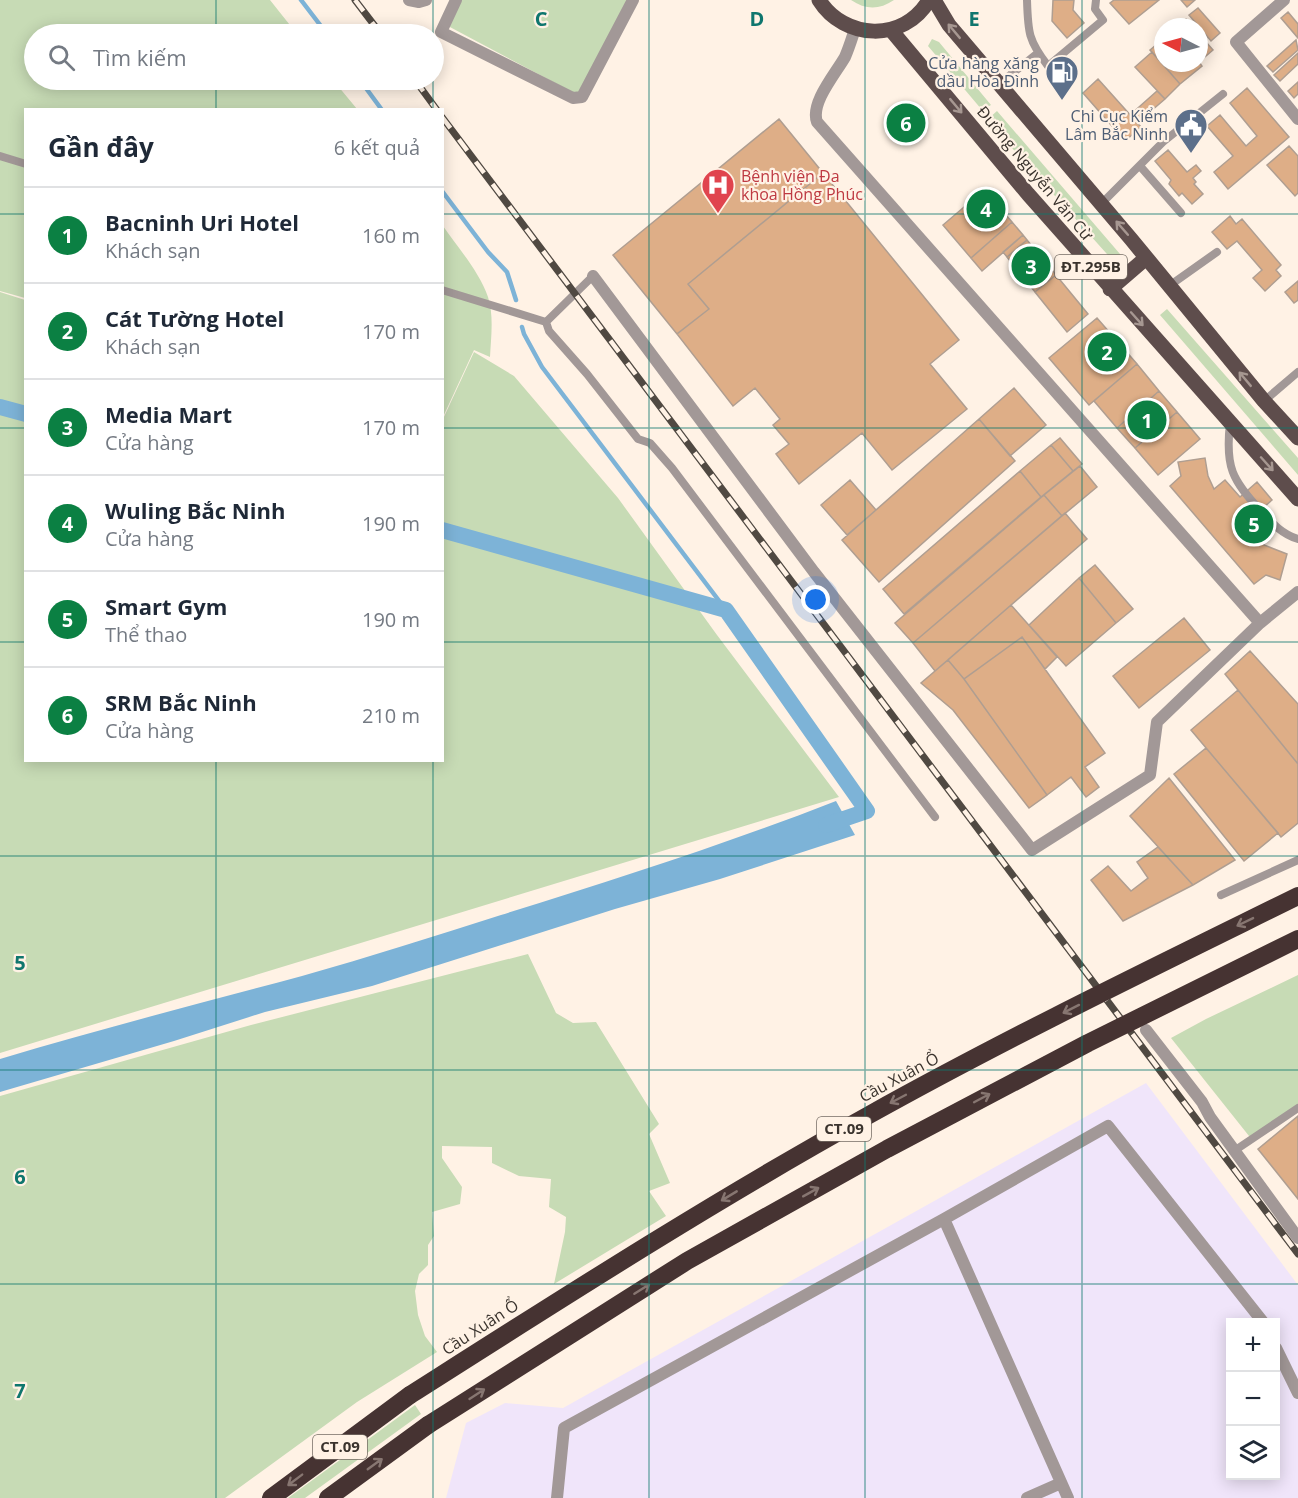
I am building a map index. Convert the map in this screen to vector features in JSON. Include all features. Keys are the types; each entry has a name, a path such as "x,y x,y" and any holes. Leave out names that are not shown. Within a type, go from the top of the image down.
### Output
{"highway":[{"name":"Cầu Xuân Ổ","path":"271,1498 410,1395 671,1230 871,1114 1139,974 1298,896"},
{"name":"CT.09","path":"328,1498 428,1425 687,1261 887,1149 1088,1043 1298,939"}],"main road":[{"path":"819,0 831,16 855,29 873,32 891,30 915,17 929,0"},
{"name":"Đường Nguyễn Văn Cừ","path":"934,0 949,25 1264,401 1297,436"},
{"name":"Đường Nguyễn Văn Cừ","path":"891,30 1110,289 1298,499"},
{"path":"1110,289 1146,258"}],"street":[{"path":"409,0 419,2 426,0"},
{"path":"444,26 456,0"},
{"path":"444,34 568,96 582,97 633,0"},
{"path":"1284,0 1236,42 1298,119"},
{"path":"855,29 845,56 817,103 815,118 817,122 1260,623"},
{"path":"593,276 814,572 1032,850 1150,775 1157,722 1260,623 1298,592"},
{"path":"1146,1030 1203,1102 1210,1117 1298,1238"},
{"path":"557,1498 564,1428 1108,1126 1259,1318"},
{"path":"944,1219 1068,1498"},
{"path":"1280,1357 1298,1394"},
{"path":"1027,1498 1061,1483"}],"lane":[{"path":"1027,0 1028,25 1033,47 1048,66 1103,20 1095,9 1096,0"},
{"path":"999,84 1038,53"},
{"path":"1101,204 1163,142 1223,94"},
{"path":"0,156 24,163"},
{"path":"1140,166 1181,213"},
{"path":"1169,286 1217,252"},
{"path":"546,321 593,276"},
{"path":"444,291 546,321"},
{"path":"546,321 549,331 587,374 638,439 650,443 672,468 935,817"},
{"path":"1264,401 1298,372"},
{"path":"1230,423 1229,456 1233,475 1239,487 1277,528 1288,536 1298,539"},
{"path":"1221,895 1298,860"},
{"path":"1234,1150 1298,1108"}],"shaded area":[{"path":"1146,1083 1298,1285 1298,1498 446,1498 466,1423 505,1403 563,1408"}],"green space":[{"path":"0,0 270,0 289,24 24,24 24,90 341,90 356,108 24,108 24,298 0,291"},
{"path":"460,0 628,0 579,92 574,93 448,26"},
{"path":"851,0 894,0 883,6 872,8"},
{"path":"932,39 939,42 991,105 982,110 928,46"},
{"path":"997,111 1125,262 1119,266 1115,263 987,120"},
{"path":"444,227 474,269 490,304 492,327 490,357 474,350 444,415"},
{"path":"0,292 24,300 24,762 444,762 444,417 474,352 514,376 618,498 717,635 839,797 0,1053"},
{"path":"1167,309 1298,458 1298,475 1160,315"},
{"path":"528,954 556,1013 573,1023 596,1022 659,1124 649,1134 670,1183 649,1191 666,1216 554,1284 566,1217 549,1207 551,1179 519,1176 492,1163 492,1147 442,1146 442,1158 462,1187 460,1204 432,1212 434,1236 428,1245 428,1265 419,1274 415,1291 418,1315 425,1336 437,1352 357,1402 225,1498 0,1498 0,1096 251,1025"},
{"path":"1298,975 1298,1111 1253,1141 1171,1038"},
{"path":"415,1405 421,1414 305,1498 288,1498"}],"water":[{"path":"836,801 855,835 372,986 265,1012 0,1092 0,1059 302,976 402,946 670,861"}],"building":[{"path":"1053,0 1074,0 1073,10 1084,23 1067,38 1052,21"},
{"path":"1114,0 1159,0 1129,24 1110,3"},
{"path":"1181,0 1195,0 1187,7"},
{"path":"1198,8 1207,18 1192,18 1189,15"},
{"path":"1288,12 1298,24 1298,38 1281,18"},
{"path":"1208,19 1220,33 1211,41 1208,37"},
{"path":"1296,40 1298,50 1273,72 1267,66"},
{"path":"1208,44 1213,50 1208,54"},
{"path":"1152,52 1154,72 1170,72 1180,84 1165,99 1135,67"},
{"path":"1298,53 1298,64 1280,81 1274,75"},
{"path":"1169,72 1195,72 1180,84"},
{"path":"1098,79 1141,127 1125,141 1083,93"},
{"path":"1298,82 1298,94 1294,98 1288,91"},
{"path":"1247,88 1289,137 1228,189 1214,172 1233,156 1207,126 1220,115 1246,146 1257,136 1230,103"},
{"path":"1157,91 1165,99 1137,123 1130,115"},
{"name":"Bệnh viện Đa khoa Hồng Phúc","path":"779,119 823,173 688,284 709,309 677,334 613,255"},
{"path":"1289,146 1298,156 1298,193 1295,196 1267,165"},
{"path":"1168,150 1187,172 1196,165 1201,171 1193,178 1196,182 1194,184 1203,194 1192,204 1182,193 1179,196 1169,184 1171,180 1155,161"},
{"path":"823,173 959,340 930,364 967,409 892,470 862,433 799,484 776,454 789,444 773,425 780,419 755,388 733,406 677,334 709,309 688,284"},
{"path":"984,190 1012,222 971,258 943,225"},
{"path":"1230,216 1236,224 1242,219 1281,265 1276,270 1281,276 1265,291 1253,278 1262,270 1237,241 1227,249 1212,232"},
{"path":"1012,222 1023,235 982,271 971,258"},
{"path":"1023,235 1027,240 1007,257 1003,252"},
{"path":"1027,240 1056,275 1035,292 1007,257"},
{"path":"1056,275 1088,314 1067,332 1035,292"},
{"path":"1298,281 1298,300 1294,303 1285,292"},
{"path":"1097,318 1137,364 1089,405 1049,358"},
{"path":"1137,364 1159,391 1117,428 1094,401"},
{"path":"1014,388 1046,425 1010,456 979,419"},
{"path":"1159,391 1177,412 1135,448 1117,428"},
{"path":"1177,412 1200,439 1158,475 1135,448"},
{"path":"979,419 1015,461 879,582 842,540"},
{"path":"1060,438 1082,464 1073,471 1051,445"},
{"path":"1051,445 1073,471 1041,497 1020,471"},
{"path":"1205,458 1208,476 1214,489 1225,480 1240,497 1257,482 1272,500 1254,516 1261,524 1251,533 1259,543 1287,554 1280,580 1266,575 1254,584 1170,486 1181,476 1178,462"},
{"path":"1080,466 1097,487 1062,516 1044,495"},
{"path":"1020,471 1041,497 904,614 883,589"},
{"path":"850,480 876,510 847,535 821,505"},
{"path":"1044,495 1062,516 913,643 895,623"},
{"path":"1065,513 1087,539 935,671 913,643"},
{"path":"1095,565 1133,609 1116,623 1079,578"},
{"path":"1079,578 1116,623 1066,666 1029,625"},
{"path":"1011,605 1057,657 1045,669 1022,637 964,679 948,660"},
{"path":"1184,618 1210,650 1139,708 1113,676"},
{"path":"1022,637 1105,753 1085,767 1099,787 1086,797 1071,777 1047,795 964,679"},
{"path":"1250,651 1298,704 1298,764 1225,674"},
{"path":"948,660 1047,795 1029,808 953,710 921,683"},
{"path":"1238,690 1298,764 1298,823 1281,837 1191,730"},
{"path":"1206,748 1278,833 1244,861 1174,774"},
{"path":"1169,778 1235,860 1193,885 1130,816"},
{"path":"1158,847 1193,885 1123,921 1091,880 1108,866 1131,891 1148,878 1137,862"},
{"path":"1298,1116 1298,1199 1258,1149"}],"waterway":[{"path":"301,0 319,24"},
{"path":"367,90 381,108"},
{"path":"444,194 488,252 507,272 516,300"},
{"path":"522,327 542,367 726,610"},
{"path":"0,407 24,413"},
{"path":"444,531 726,610 867,811 826,825"}],"railway":[{"path":"355,0 373,24"},
{"path":"422,90 436,108"},
{"path":"444,120 1298,1254"}],"place":[{"name":"Cửa hàng xăng dầu Hòa Đình","path":"1062,101"},
{"name":"SRM Bắc Ninh","path":"906,123"},
{"name":"Chi Cục Kiểm Lâm Bắc Ninh","path":"1191,154"},
{"name":"Wuling Bắc Ninh","path":"986,209"},
{"name":"Bệnh viện Đa khoa Hồng Phúc","path":"718,214"},
{"name":"Media Mart","path":"1031,266"},
{"name":"Cát Tường Hotel","path":"1107,352"},
{"name":"Bacninh Uri Hotel","path":"1147,420"},
{"name":"Smart Gym","path":"1254,524"}]}
